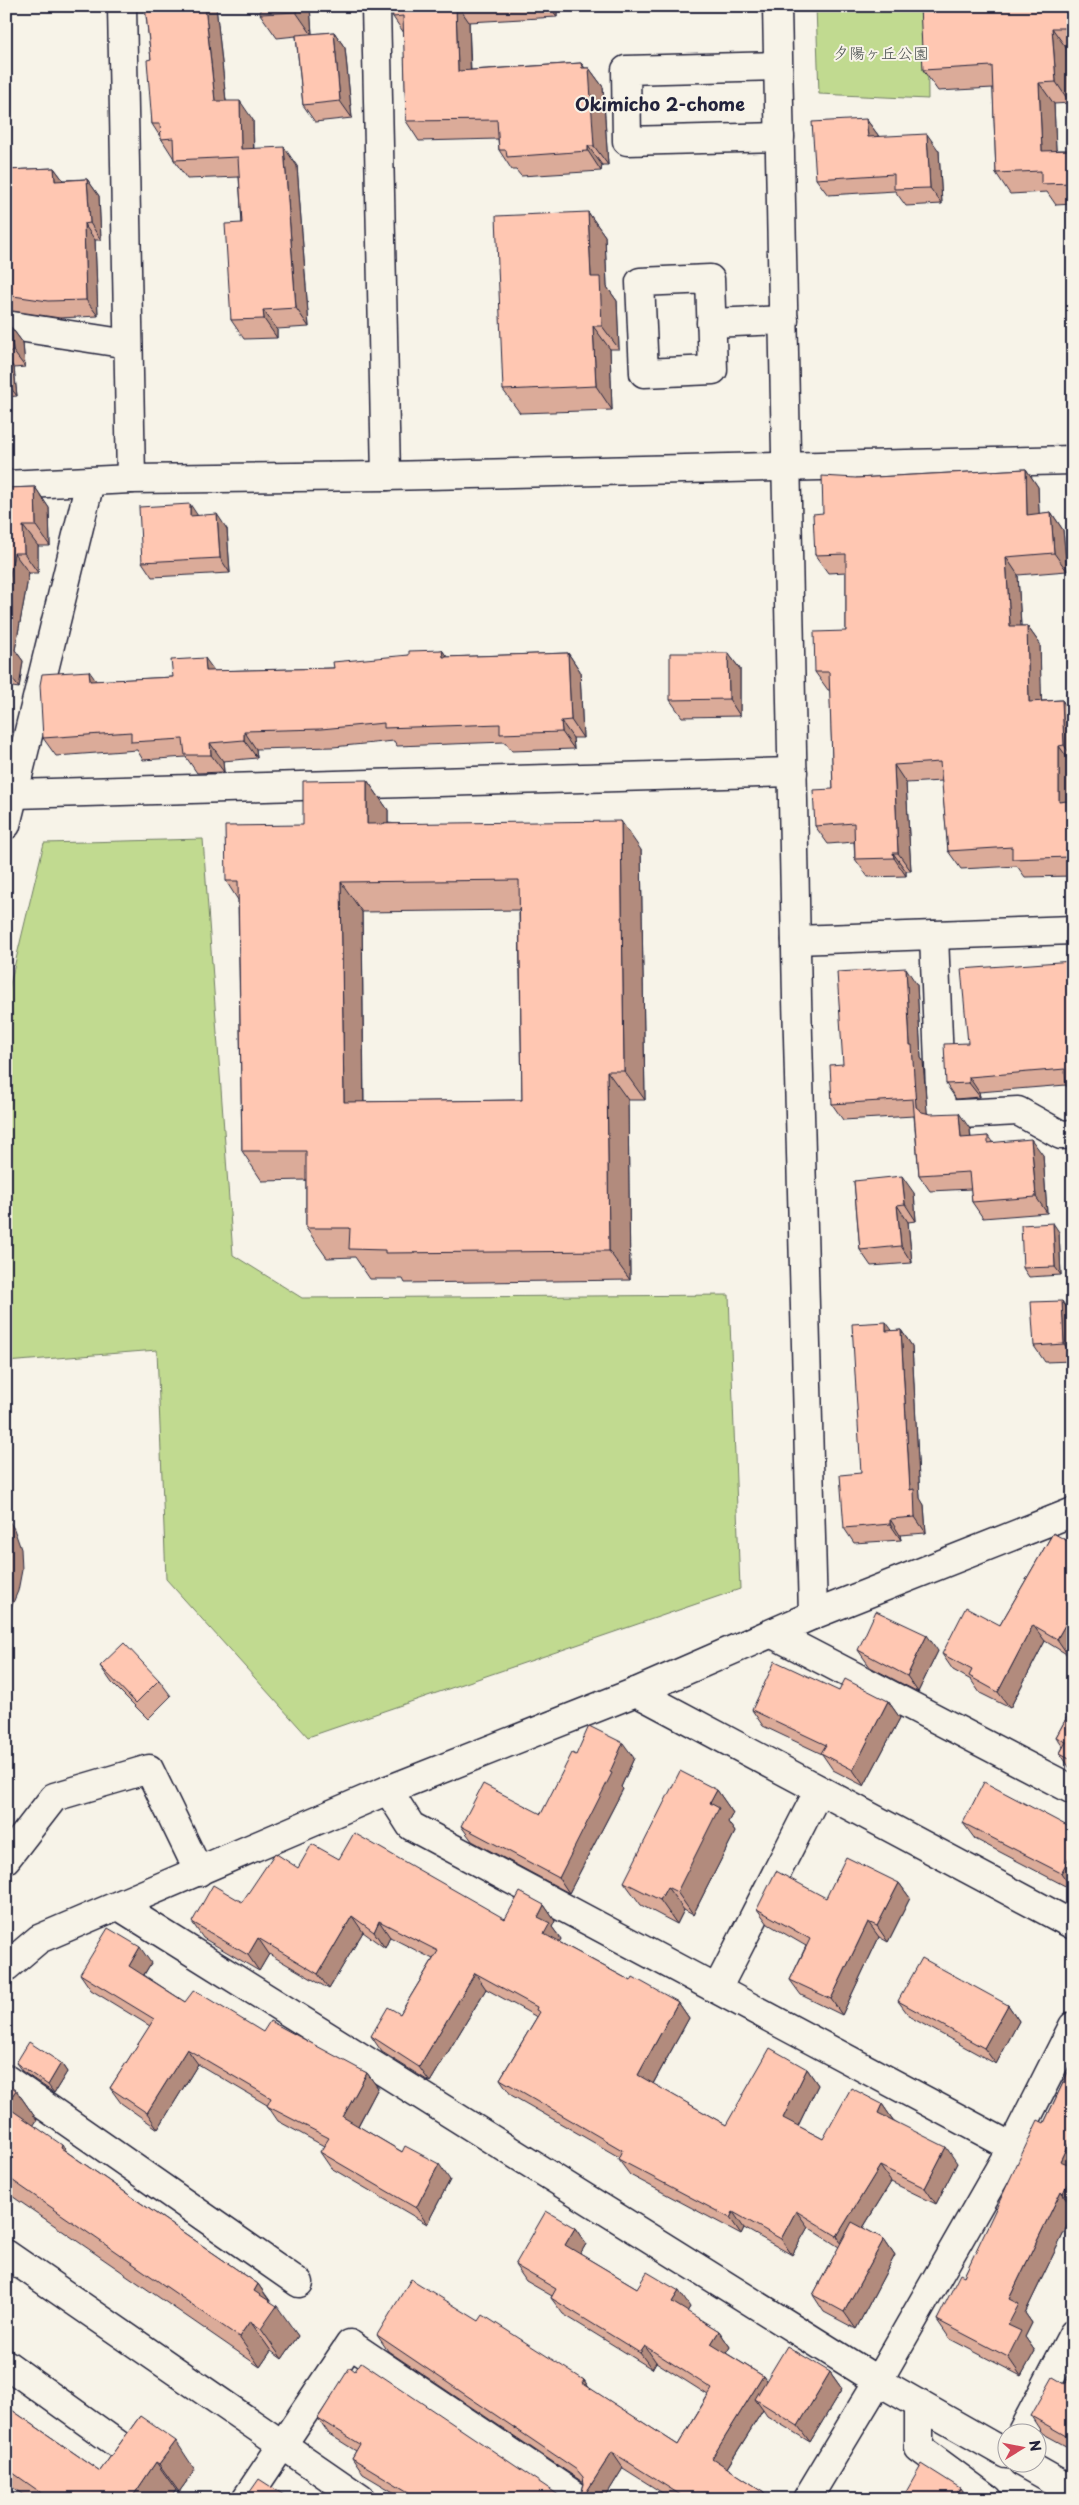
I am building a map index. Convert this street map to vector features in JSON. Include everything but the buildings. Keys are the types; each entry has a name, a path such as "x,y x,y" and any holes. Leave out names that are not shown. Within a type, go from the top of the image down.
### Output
{"street":[{"path":"122,6 131,479"},
{"path":"376,6 386,476"},
{"path":"777,6 796,940 813,1615"},
{"path":"778,66 626,70 627,141 780,137"},
{"path":"711,323 784,320"},
{"path":"6,325 128,344"},
{"path":"6,485 131,479 386,476 1073,460"},
{"path":"6,825 10,793 90,482"},
{"path":"10,793 793,772"},
{"path":"796,940 1073,930"},
{"path":"934,935 941,1115 1018,1110 1060,1135 1073,1134"},
{"path":"6,1967 38,1939 388,1790 636,1692 813,1615 1073,1512"},
{"path":"773,1634 1073,1790"},
{"path":"636,1692 1073,1926"},
{"path":"6,1859 54,1797 149,1770 199,1872"},
{"path":"388,1790 411,1826 1012,2147"},
{"path":"716,1989 819,1790"},
{"path":"119,1906 878,2381 996,2448"},
{"path":"807,2499 878,2381 1012,2147 1073,2026"},
{"path":"6,2079 299,2283"},
{"path":"6,2254 361,2499"},
{"path":"1027,2422 1073,2334"},
{"path":"246,2499 350,2344 580,2499"},
{"path":"6,2364 123,2448"},
{"path":"919,2404 919,2448 988,2499"},
{"path":"1040,2472 1073,2491"}],"green space":[{"name":"夕陽ヶ丘公園","path":"816,6 927,6 928,99 819,94"},
{"path":"203,839 233,1255 302,1298 729,1295 740,1589 308,1737 166,1579 157,1350 6,1362 6,1001 44,843"}],"district":[{"name":"Okimicho 2-chome","path":"660,103"}]}
